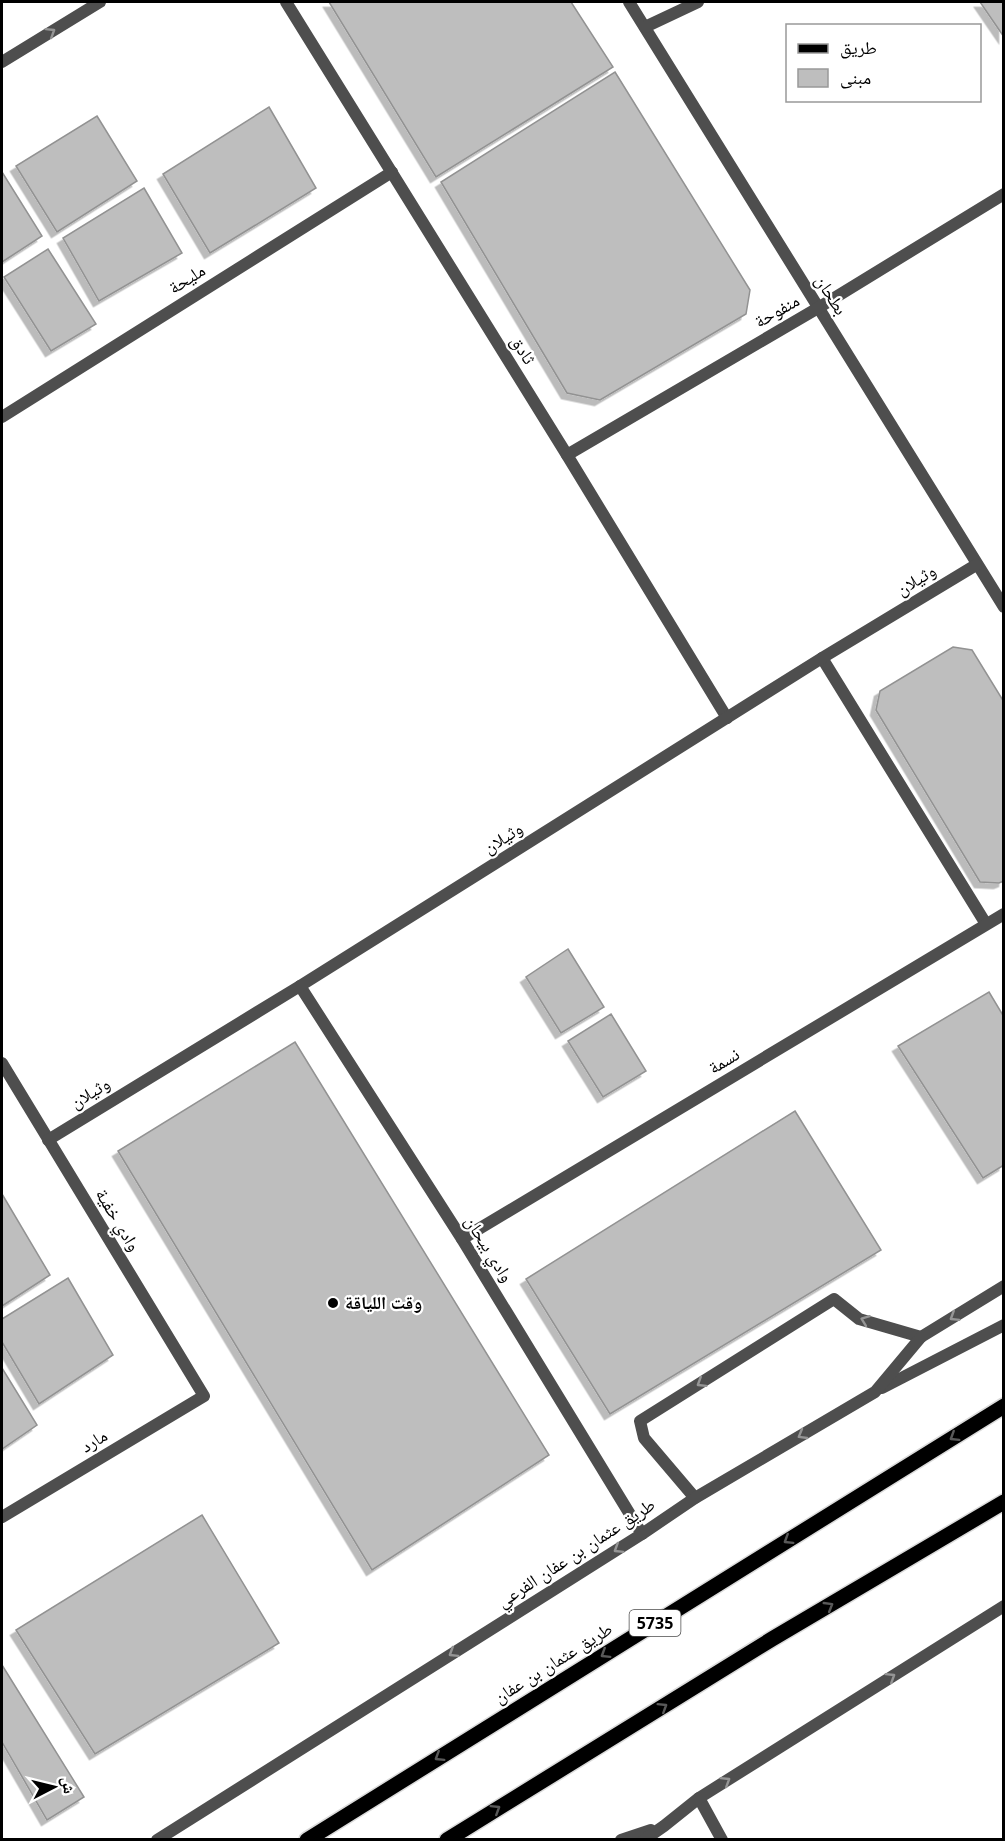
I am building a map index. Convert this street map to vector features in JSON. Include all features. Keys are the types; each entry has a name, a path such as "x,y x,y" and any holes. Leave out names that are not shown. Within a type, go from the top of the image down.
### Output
{"main road":[{"name":"طريق عثمان بن عفان","path":"307,1839 1004,1406"},
{"path":"447,1839 772,1640 1004,1502"}],"street":[{"path":"2,62 100,2"},
{"name":"ثادق","path":"286,2 727,718"},
{"name":"بطحان","path":"629,2 1004,607"},
{"path":"645,27 698,2"},
{"name":"مليحة","path":"2,417 392,172"},
{"name":"منفوحة","path":"567,455 818,308 1004,194"},
{"name":"وثيلان","path":"48,1140 300,986 822,658 976,565"},
{"path":"822,658 986,924"},
{"name":"نسمة","path":"462,1239 1004,914"},
{"name":"وادي بيحان","path":"300,986 462,1239 642,1534"},
{"name":"وادي خفية","path":"2,1063 204,1396"},
{"name":"طريق عثمان بن عفان الفرعي","path":"157,1839 642,1534 695,1498 875,1392 921,1337 1004,1286"},
{"path":"695,1498 644,1438 640,1421 834,1299 859,1319 921,1337"},
{"path":"875,1392 1004,1325"},
{"name":"مارد","path":"2,1517 204,1396"},
{"path":"644,1839 699,1798 1004,1606"},
{"path":"699,1798 723,1839"},
{"path":"621,1839 664,1826"}],"building":[{"path":"329,2 571,2 613,67 436,177"},
{"path":"980,2 1004,2 1004,37"},
{"path":"615,72 750,290 746,314 600,400 567,393 441,182"},
{"path":"269,107 316,188 210,253 163,174"},
{"path":"97,116 137,181 57,232 16,166"},
{"path":"2,172 42,236 2,262"},
{"path":"144,188 182,253 99,301 63,238"},
{"path":"48,249 96,324 51,351 4,277"},
{"path":"953,647 972,650 1004,702 1004,881 999,883 980,882 876,710 880,691"},
{"path":"568,949 604,1007 561,1033 526,977"},
{"path":"989,992 1004,1017 1004,1165 983,1178 898,1046"},
{"path":"611,1014 646,1071 603,1097 568,1041"},
{"name":"وقت اللياقة","path":"295,1042 549,1455 372,1570 118,1151"},
{"path":"795,1111 881,1250 610,1414 526,1279"},
{"path":"2,1194 50,1275 2,1306"},
{"path":"68,1278 113,1355 39,1404 2,1342 2,1319"},
{"path":"2,1368 37,1425 2,1449"},
{"path":"202,1515 279,1643 95,1754 16,1630"},
{"path":"2,1665 84,1797 47,1820 2,1742"}],"place":[{"name":"وقت اللياقة","path":"333,1303"}]}
